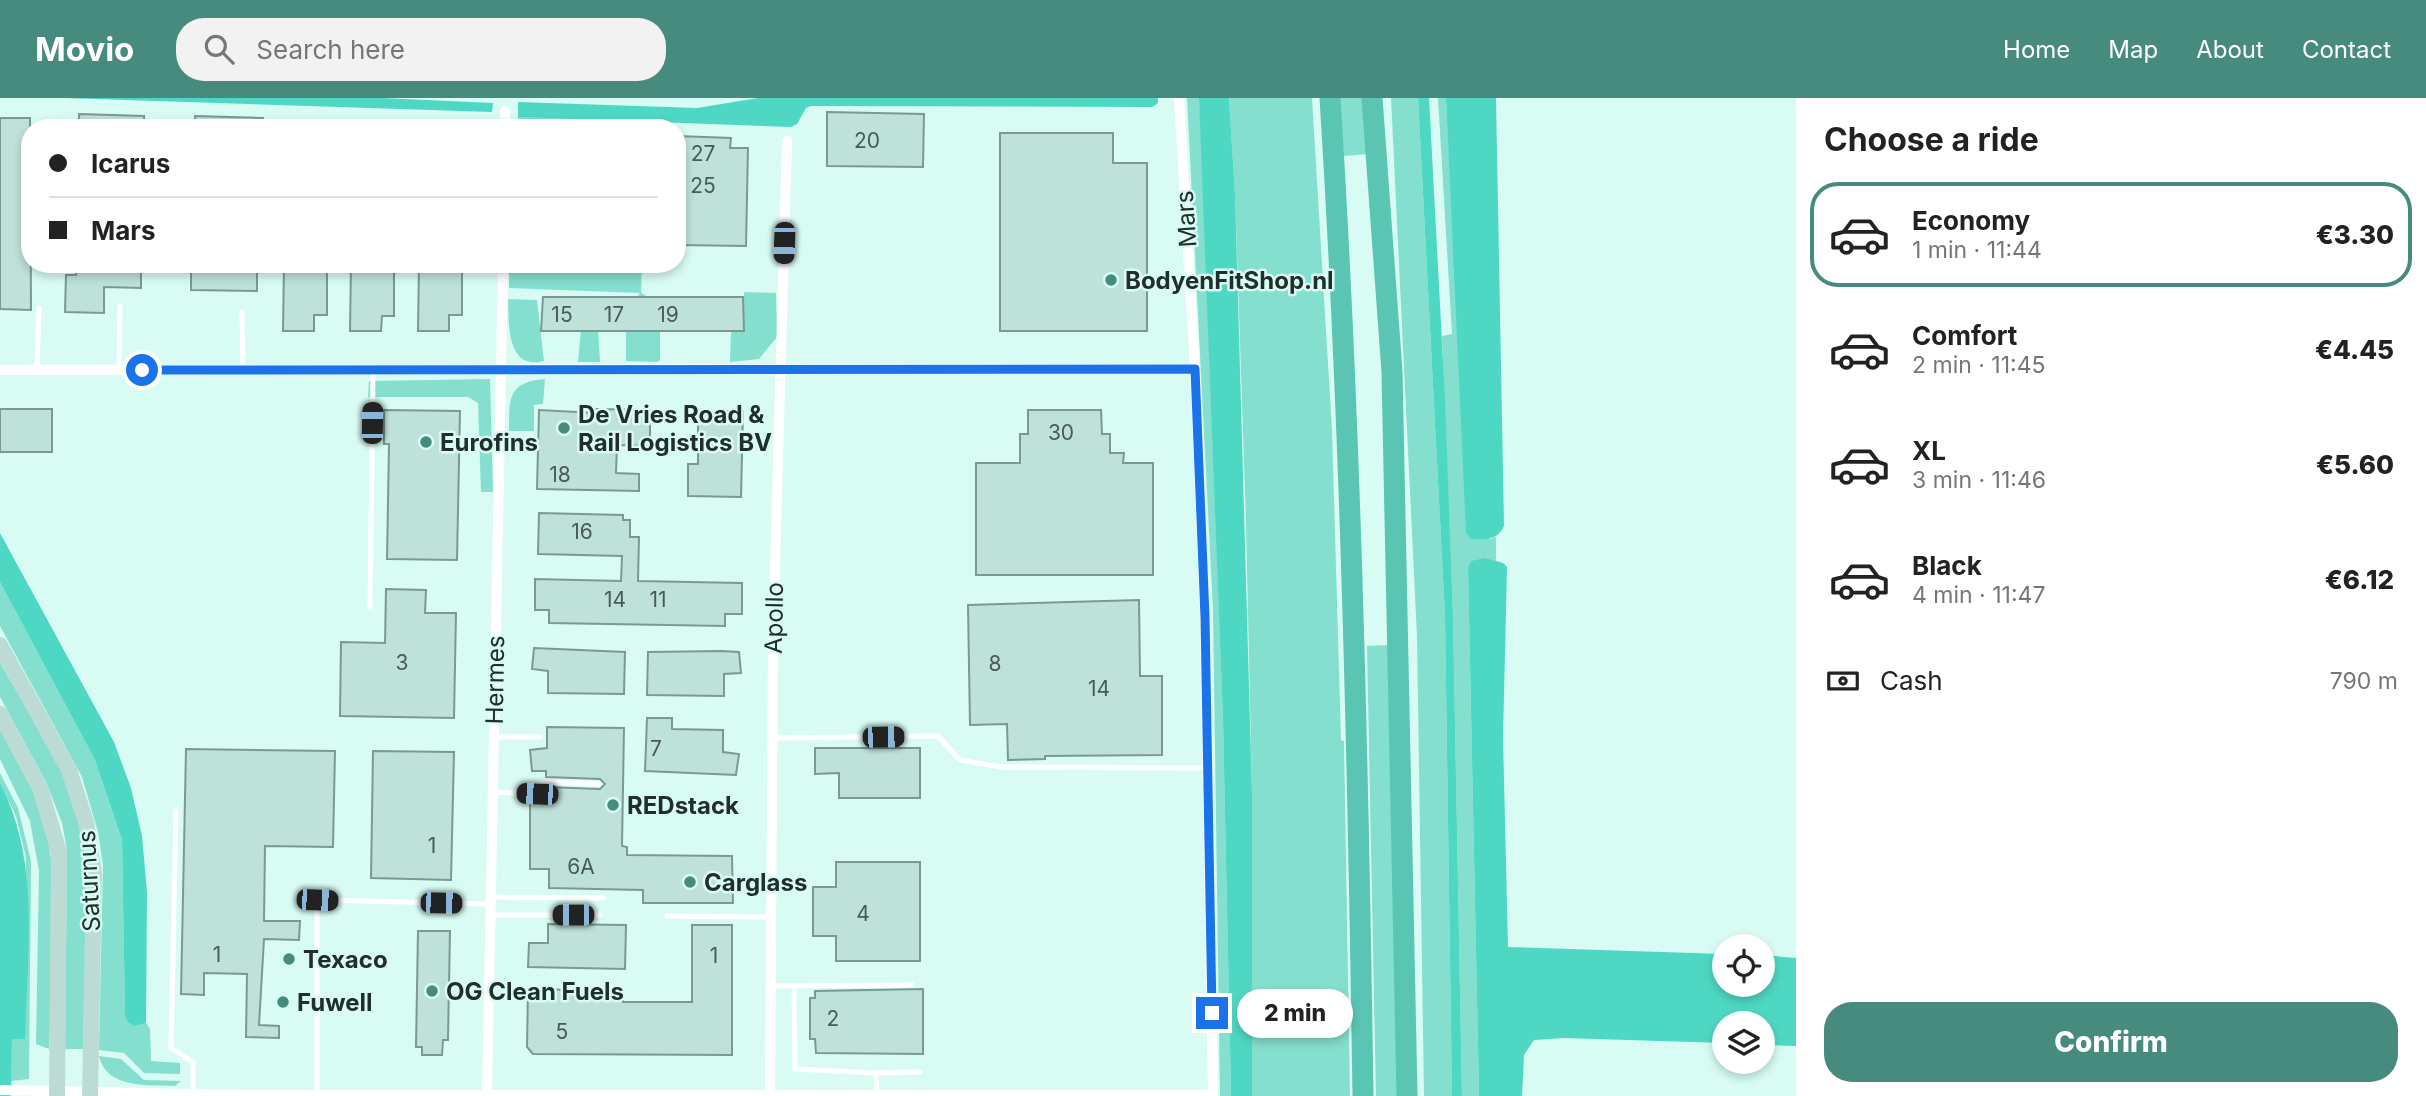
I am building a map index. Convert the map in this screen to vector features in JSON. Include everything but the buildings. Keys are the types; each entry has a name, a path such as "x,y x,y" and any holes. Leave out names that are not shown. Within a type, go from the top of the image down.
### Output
{"highway":[{"path":"1330,98 1345,347 1355,638 1363,1096"},
{"path":"1372,98 1392,372 1407,1096"}],"main road":[{"name":"Saturnus","path":"0,645 69,770 86,821 94,874 90,1094"},
{"name":"Saturnus","path":"0,714 40,788 59,852 57,1094"}],"street":[{"name":"Mars","path":"1179,98 1195,369 1208,768 1213,1095"},
{"path":"505,111 505,119"},
{"name":"Apollo","path":"770,1095 772,738 787,141"},
{"name":"Hermes","path":"487,1096 503,273"},
{"path":"0,370 1195,369"},
{"path":"6,1091 57,1094 437,1096 1213,1095"}],"lane":[{"path":"119,370 120,306"},
{"path":"37,370 39,308"},
{"path":"242,312 243,370"},
{"path":"370,608 373,370"},
{"path":"772,738 938,736 960,760 1001,766 1208,768"},
{"path":"494,737 540,737"},
{"path":"492,792 537,794 539,785 544,782 600,784"},
{"path":"176,811 172,1048 193,1062 193,1094"},
{"path":"490,905 604,898"},
{"path":"317,1095 317,900 490,905 600,915"},
{"path":"667,916 771,917"},
{"path":"771,986 912,985"},
{"path":"794,986 795,1069 920,1072"},
{"path":"876,1073 877,1096"}],"shaded area":[{"path":"63,98 382,98 493,103 492,112"},
{"path":"758,98 1158,98 1158,103 1152,107 811,106 806,108 797,124 791,127 686,123 686,119 518,117 518,102 697,108"},
{"path":"1187,98 1199,98 1201,130 1223,721 1231,1096 1220,1096 1213,610"},
{"path":"1199,98 1229,98 1235,194 1252,793 1252,1096 1231,1096 1223,721"},
{"path":"1229,98 1312,98 1332,430 1341,740 1344,741 1350,1096 1252,1096 1252,793 1246,521 1235,194"},
{"path":"1339,98 1364,98 1368,154 1344,156"},
{"path":"1391,98 1418,98 1445,616 1452,1096 1424,1096 1417,637"},
{"path":"1418,98 1429,98 1445,398 1453,616 1462,1096 1452,1096 1445,616"},
{"path":"1438,98 1446,98 1456,293 1490,539 1496,537 1496,561 1486,558 1468,568 1479,1096 1462,1096 1453,616 1442,336 1452,334"},
{"path":"1446,98 1496,98 1504,526 1495,537 1487,539 1471,539 1466,533"},
{"path":"518,117 570,119 518,119"},
{"path":"509,273 642,273 641,293 648,297 649,331 660,331 660,360 626,361 626,331 636,331 637,297 640,293 509,288"},
{"path":"744,292 776,293 777,337 759,359 730,362 731,331 744,331"},
{"path":"584,297 596,297 600,362 578,362 581,329 584,328"},
{"path":"508,299 537,300 544,361 522,359 516,352 510,331"},
{"path":"490,379 493,492 481,492 478,403 468,397 368,397 369,381"},
{"path":"545,379 543,404 534,405 534,431 509,431 509,409 517,388"},
{"path":"0,533 114,742 131,788 142,836 147,892 146,1023 135,1026 128,1023 125,1016 122,840 95,760 0,582"},
{"path":"1486,558 1503,563 1507,567 1503,738 1508,947 1712,954 1712,997 1775,997 1775,956 1796,958 1796,1046 1775,1045 1775,1011 1712,1011 1712,1043 1564,1038 1534,1040 1524,1055 1522,1096 1479,1096 1468,568 1471,561"},
{"path":"0,582 95,760 122,840 125,1016 128,1023 135,1026 146,1023 150,1029 151,1061 180,1063 180,1074 144,1073 124,1053 99,1050 103,865 98,832 82,777 0,626"},
{"path":"1389,645 1399,1096 1376,1096 1367,646"},
{"path":"0,662 58,764 81,830 88,910 83,1049 65,1049 67,850 62,823 46,782 0,697"},
{"path":"0,730 36,798 49,848 53,876 54,934 49,1049 36,1044 39,871 30,821 0,759"},
{"path":"0,773 18,808 31,861 29,1079 11,1081 12,1039 24,1039 26,857 16,816 0,783"},
{"path":"0,783 13,813 21,844 29,908 25,1039 12,1039 11,1096 0,1096"},
{"path":"99,1056 121,1059 144,1080 181,1081 175,1086 141,1085 119,1080 103,1067"}],"place":[{"name":"BodyenFitShop.nl","path":"1111,280"},
{"name":"De Vries Road & Rail Logistics BV","path":"564,428"},
{"name":"Eurofins","path":"426,442"},
{"name":"REDstack","path":"613,805"},
{"name":"Carglass","path":"690,882"},
{"name":"Texaco","path":"289,959"},
{"name":"OG Clean Fuels","path":"432,991"},
{"name":"Fuwell","path":"283,1002"}],"route":[{"path":"142,370 1195,369 1205,617 1212,1013"}]}
